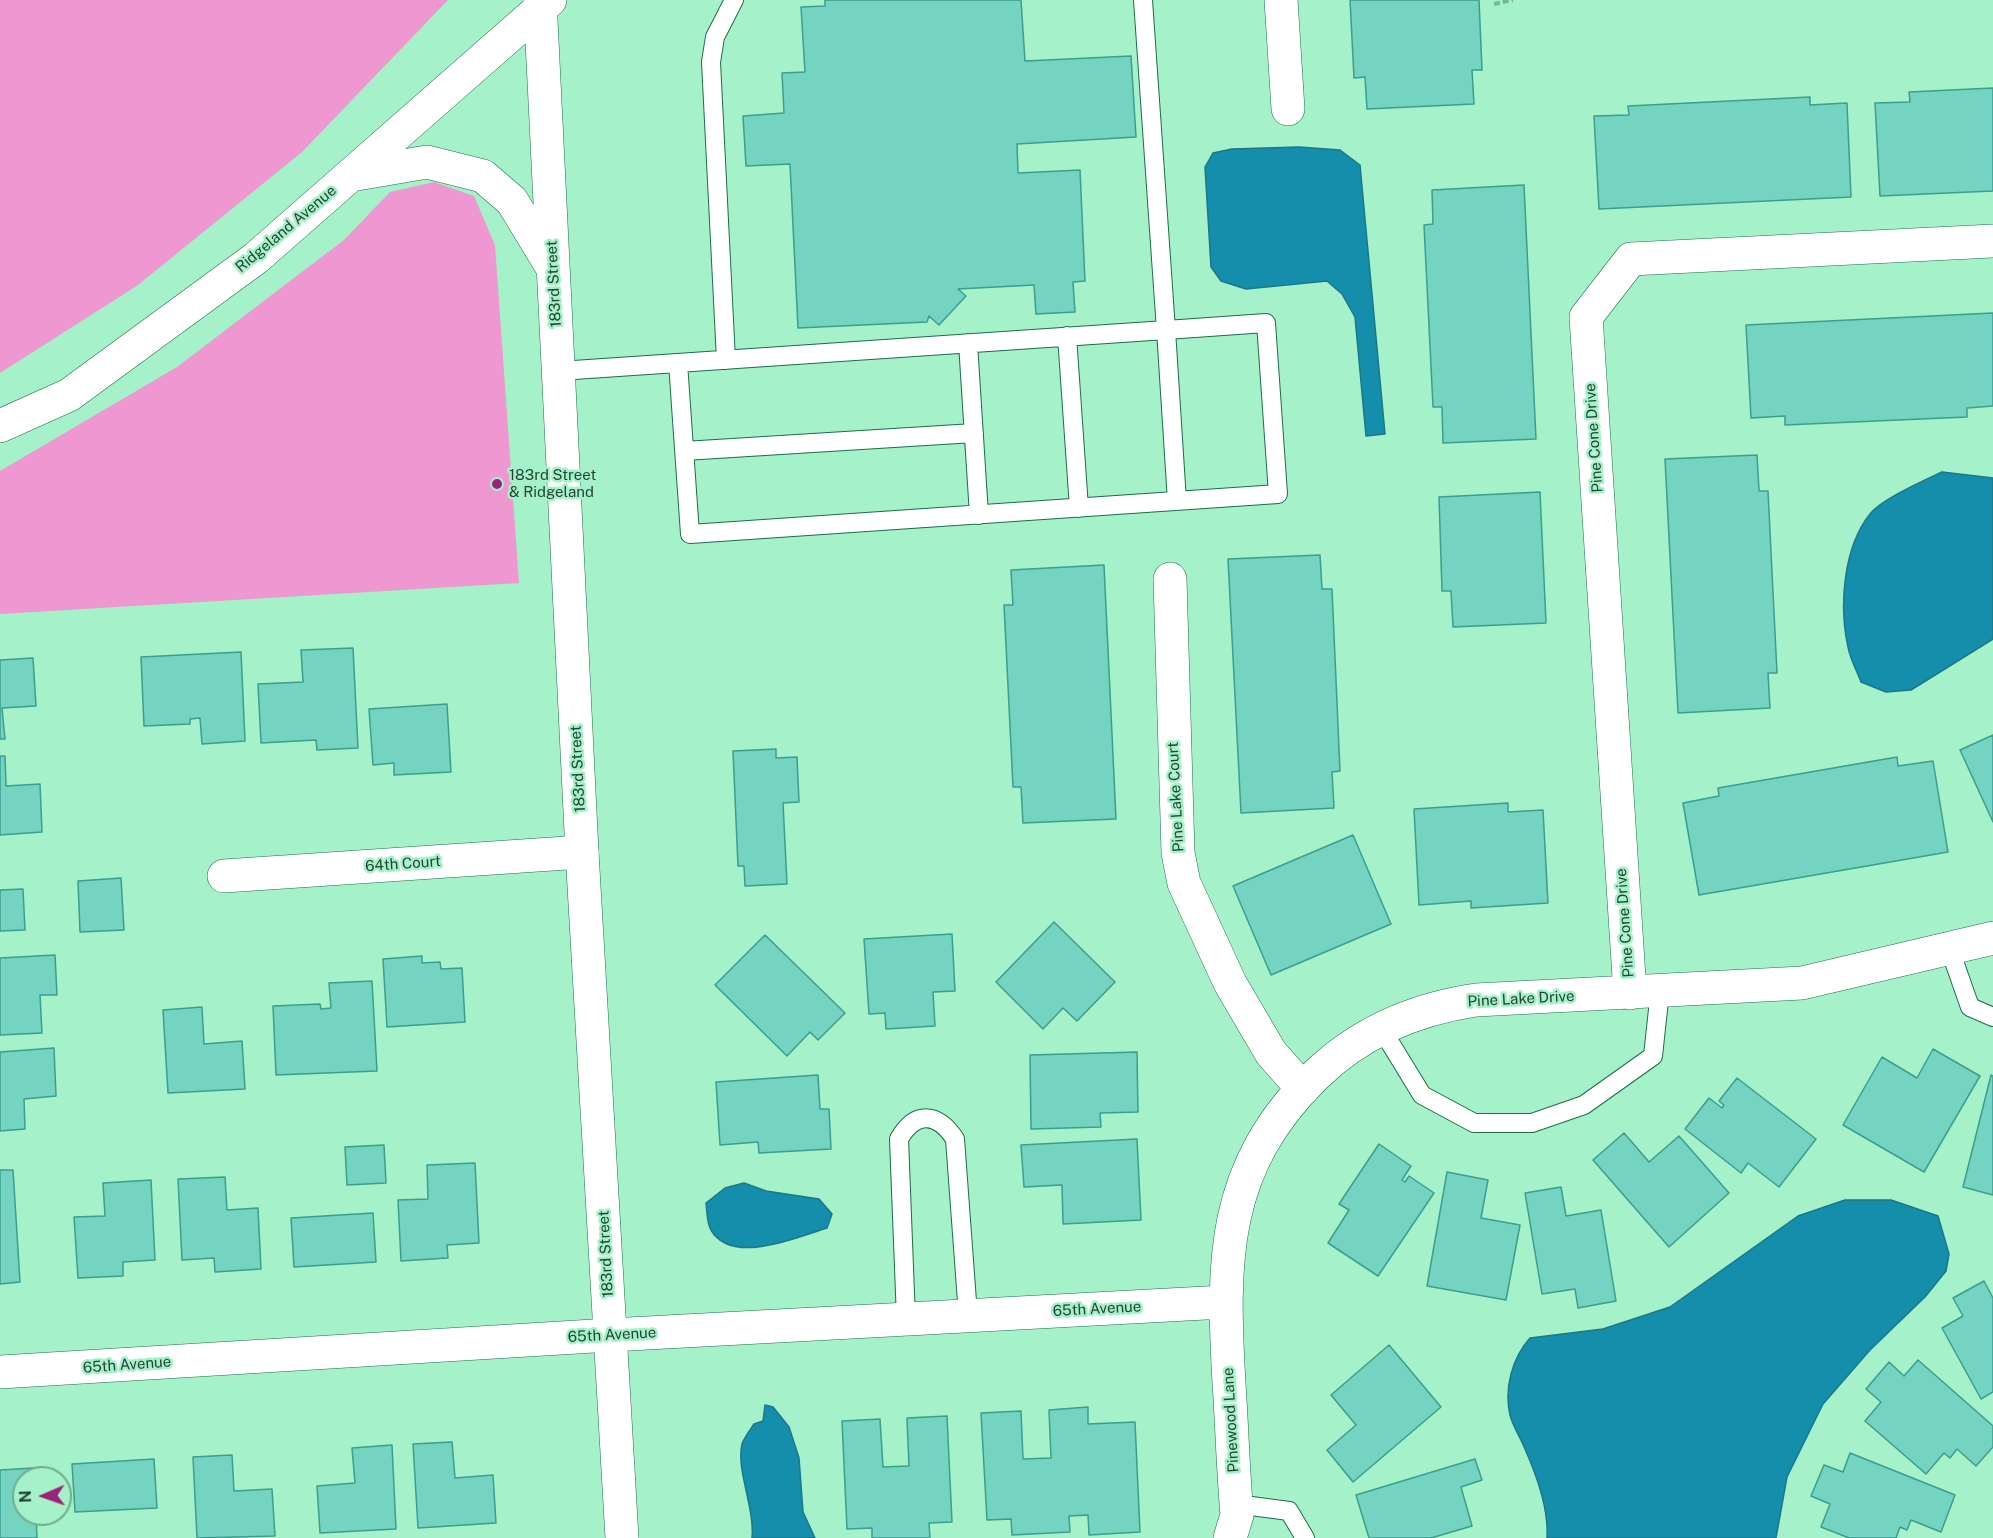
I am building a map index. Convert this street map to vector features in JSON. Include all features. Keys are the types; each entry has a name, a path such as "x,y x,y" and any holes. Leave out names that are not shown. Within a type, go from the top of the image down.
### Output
{"street":[{"path":"1281,0 1288,109"},
{"name":"Ridgeland Avenue","path":"0,426 69,395 256,258 544,3"},
{"name":"183rd Street","path":"544,3 554,268 582,852 622,1538"},
{"path":"351,175 427,162 483,176 512,201 554,268"},
{"name":"Pine Cone Drive","path":"1645,992 1586,317 1631,259 1993,241"},
{"name":"Pine Lake Court","path":"1170,579 1178,853 1184,883 1242,1003 1270,1053 1303,1089"},
{"name":"64th Court","path":"224,876 582,852"},
{"name":"Pine Lake Drive","path":"1224,1302 1231,1232 1251,1166 1279,1115 1303,1089 1352,1045 1381,1028 1420,1011 1446,1004 1476,1000 1802,983 1950,950 1993,938"},
{"name":"65th Avenue","path":"0,1372 610,1335 1224,1302"},
{"name":"Pinewood Lane","path":"1224,1302 1237,1515 1230,1538"}],"lane":[{"path":"726,360 711,62 715,37 734,0"},
{"path":"1143,0 1178,501"},
{"path":"559,371 1266,323 1278,494 690,534 678,363"},
{"path":"1067,336 1079,508"},
{"path":"968,343 979,514"},
{"path":"684,451 974,433"},
{"path":"1950,950 1970,1007 1993,1017"},
{"path":"1381,1028 1422,1095 1473,1123 1532,1123 1584,1105 1653,1056 1645,992"},
{"path":"906,1319 899,1139 907,1127 918,1120 932,1118 946,1125 955,1139 968,1315"},
{"path":"1236,1504 1290,1511 1305,1538"}],"path":[{"path":"1494,4 1513,0"}],"shaded area":[{"path":"0,0 448,0 302,152 138,285 0,373"},
{"path":"434,182 474,196 495,245 519,583 0,614 0,471 177,367 344,240 390,192"}],"water":[{"path":"1299,147 1340,150 1360,165 1385,434 1366,436 1355,317 1342,294 1327,281 1246,289 1221,281 1211,267 1205,167 1213,153 1232,149"},
{"path":"1942,472 1993,478 1993,639 1911,690 1886,692 1861,682 1849,651 1845,631 1844,596 1849,560 1861,528 1876,508 1903,491"},
{"path":"744,1183 766,1191 819,1199 832,1214 827,1228 766,1246 749,1248 721,1241 711,1230 706,1203 725,1188"},
{"path":"1845,1200 1891,1200 1938,1216 1949,1254 1946,1271 1925,1297 1870,1350 1823,1404 1787,1477 1776,1538 1547,1538 1546,1516 1538,1481 1511,1419 1508,1405 1509,1384 1514,1364 1530,1338 1603,1329 1670,1307 1798,1216"},
{"path":"765,1405 773,1407 789,1427 799,1458 803,1512 815,1538 752,1538 751,1514 741,1465 741,1454 742,1444 749,1431 754,1424 763,1421"}],"building":[{"path":"825,0 1021,0 1025,61 1131,56 1136,137 1017,144 1018,173 1080,170 1085,281 1073,282 1075,312 1036,314 1034,285 958,289 966,296 939,325 929,316 927,322 798,328 790,164 746,166 743,116 784,113 782,73 805,72 801,7 825,6"},
{"path":"1350,0 1479,0 1482,70 1472,70 1474,104 1367,109 1365,77 1354,78"},
{"path":"1993,88 1993,191 1880,196 1875,103 1910,102 1909,92"},
{"path":"1810,97 1810,105 1847,103 1851,197 1599,209 1594,116 1629,115 1628,106"},
{"path":"1524,185 1536,439 1443,443 1442,407 1433,407 1424,225 1433,224 1432,190"},
{"path":"1993,313 1993,406 1967,408 1967,417 1785,425 1785,416 1751,418 1746,325"},
{"path":"1757,455 1759,491 1768,491 1777,673 1768,673 1770,708 1678,713 1665,459"},
{"path":"1540,492 1546,623 1453,627 1451,591 1442,591 1439,497"},
{"path":"1320,555 1322,589 1332,589 1340,771 1332,772 1334,808 1241,813 1228,559"},
{"path":"1104,565 1116,819 1023,823 1021,787 1013,787 1004,605 1013,605 1011,570"},
{"path":"353,648 358,748 317,750 316,740 261,743 258,684 303,682 301,650"},
{"path":"241,652 245,741 202,744 200,718 190,719 190,724 144,726 141,657"},
{"path":"33,658 36,706 2,708 5,739 0,739 0,660"},
{"path":"447,704 451,772 394,775 394,763 373,765 369,709"},
{"path":"1993,735 1993,822 1960,750"},
{"path":"776,749 776,758 797,757 799,802 783,803 787,884 745,886 744,866 738,866 733,751"},
{"path":"0,756 5,756 6,786 40,784 42,832 0,835"},
{"path":"1897,757 1898,766 1933,761 1948,852 1699,895 1683,803 1719,796 1718,788"},
{"path":"1508,803 1508,812 1543,810 1548,903 1471,908 1471,901 1419,905 1414,809"},
{"path":"1353,835 1391,924 1271,975 1233,886"},
{"path":"121,878 124,930 80,932 78,881"},
{"path":"23,889 25,930 0,931 0,890"},
{"path":"1054,922 1115,982 1077,1021 1063,1008 1043,1029 996,982"},
{"path":"952,934 955,991 933,992 935,1026 886,1029 885,1013 869,1014 864,939"},
{"path":"765,935 845,1013 818,1040 810,1032 787,1056 715,985"},
{"path":"55,955 57,995 40,995 42,1033 0,1035 0,958"},
{"path":"422,956 422,963 440,962 441,969 462,968 465,1022 387,1027 383,959"},
{"path":"372,981 377,1071 276,1075 273,1006 320,1004 321,1009 331,1008 329,983"},
{"path":"202,1007 204,1044 242,1041 245,1089 168,1093 163,1010"},
{"path":"54,1048 56,1096 24,1099 25,1129 0,1131 0,1052"},
{"path":"1933,1049 1980,1076 1924,1172 1843,1125 1882,1057 1917,1078"},
{"path":"1137,1052 1138,1112 1100,1113 1101,1127 1031,1129 1030,1055"},
{"path":"818,1075 820,1109 829,1109 831,1149 759,1153 758,1142 720,1145 716,1082"},
{"path":"1991,1075 1993,1076 1993,1195 1963,1187"},
{"path":"1737,1078 1816,1139 1779,1187 1748,1163 1741,1173 1685,1129 1709,1098 1722,1108 1724,1105 1719,1101"},
{"path":"1624,1133 1649,1162 1679,1136 1729,1193 1669,1247 1593,1160"},
{"path":"1137,1139 1141,1220 1063,1224 1062,1185 1024,1187 1021,1145"},
{"path":"1379,1144 1411,1166 1402,1180 1405,1182 1409,1176 1434,1193 1378,1276 1328,1243 1349,1210 1339,1204"},
{"path":"384,1145 386,1183 347,1185 345,1147"},
{"path":"475,1163 479,1243 447,1245 448,1258 401,1261 398,1200 428,1199 427,1165"},
{"path":"0,1170 13,1170 20,1282 0,1284"},
{"path":"1447,1172 1488,1180 1481,1218 1520,1225 1506,1300 1427,1286"},
{"path":"225,1177 227,1210 258,1208 261,1269 215,1272 214,1258 182,1260 178,1179"},
{"path":"151,1180 155,1260 123,1262 123,1276 78,1278 74,1217 105,1216 103,1183"},
{"path":"1561,1187 1566,1216 1601,1210 1616,1301 1578,1308 1575,1289 1542,1294 1525,1193"},
{"path":"373,1213 376,1262 294,1267 291,1218"},
{"path":"1984,1281 1993,1298 1993,1392 1981,1399 1942,1328 1963,1316 1953,1298"},
{"path":"1389,1345 1441,1407 1353,1482 1327,1450 1356,1425 1331,1395"},
{"path":"1918,1360 1993,1426 1993,1447 1976,1466 1957,1449 1950,1458 1944,1453 1926,1474 1865,1421 1881,1402 1866,1389 1889,1362 1904,1376"},
{"path":"1088,1407 1088,1424 1135,1422 1140,1532 1089,1535 1088,1515 1069,1516 1070,1532 1012,1535 1011,1519 987,1520 981,1413 1021,1411 1023,1459 1051,1458 1049,1410"},
{"path":"947,1416 952,1522 929,1523 930,1538 872,1538 872,1528 847,1529 842,1421 880,1419 883,1467 909,1466 907,1418"},
{"path":"452,1442 455,1478 493,1475 496,1523 418,1528 413,1444"},
{"path":"392,1445 396,1529 320,1533 317,1486 355,1483 352,1448"},
{"path":"1850,1453 1955,1495 1941,1532 1911,1520 1907,1530 1900,1527 1896,1538 1849,1538 1821,1527 1830,1504 1811,1496 1824,1465 1843,1472"},
{"path":"232,1455 234,1491 272,1489 275,1536 197,1538 193,1457"},
{"path":"154,1459 157,1508 75,1512 72,1464"},
{"path":"1475,1459 1482,1480 1461,1487 1472,1526 1431,1538 1369,1538 1356,1495"},
{"path":"12,1469 12,1526 36,1526 37,1538 0,1538 0,1470"}],"place":[{"name":"183rd Street & Ridgeland","path":"497,484"}]}
